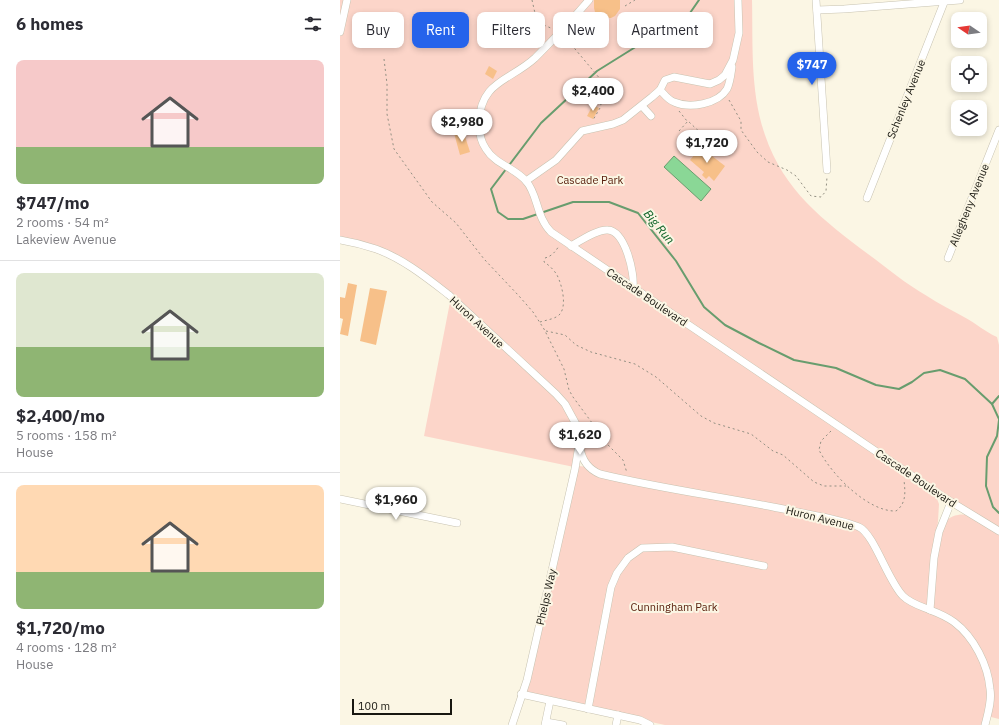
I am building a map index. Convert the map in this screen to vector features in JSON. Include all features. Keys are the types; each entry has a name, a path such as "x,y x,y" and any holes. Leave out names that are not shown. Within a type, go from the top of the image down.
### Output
{"street":[{"path":"340,32 346,0"},
{"name":"Cascade Boulevard","path":"578,12 589,0"},
{"path":"660,90 677,104 693,105 713,101 724,93 728,88 739,33 738,0"},
{"path":"816,0 827,170"},
{"name":"Schenley Avenue","path":"867,198 945,0"},
{"path":"817,10 960,0"},
{"name":"Cascade Boulevard","path":"553,39 534,59 518,71 496,84 489,91 483,102 479,115 479,128 482,141 486,149 494,158 526,181 542,222 551,232 951,502 999,531"},
{"path":"526,181 556,160 582,131 613,124 623,120 660,90 665,80 674,77 710,84 719,80 725,75 733,60"},
{"path":"642,106 651,116"},
{"name":"Allegheny Avenue","path":"948,258 999,130"},
{"path":"571,246 597,232 606,229 614,231 620,238 627,252 634,280 633,288"},
{"name":"Huron Avenue","path":"340,240 377,249 408,266 449,295 556,394 572,415 577,426 582,458 591,469 600,474 779,508 829,519 860,528 867,532 888,574 903,596 912,602 954,622 965,633 978,652 986,670 990,689 991,700 986,725"},
{"name":"Huron Avenue","path":"575,469 579,444"},
{"path":"575,469 582,466 591,469"},
{"name":"Phelps Way","path":"512,725 521,694 527,680 575,469"},
{"path":"340,499 457,523"},
{"path":"930,610 935,552 939,532 951,502"},
{"path":"588,709 611,587 617,573 628,558 642,548 672,547 764,566"},
{"path":"521,694 618,715 634,722 650,725"},
{"path":"550,701 545,723 563,725"},
{"path":"616,725 618,715"}],"path":[{"path":"532,0 537,22 553,28"},
{"path":"625,6 635,0"},
{"path":"574,48 601,80 603,86 604,93 600,108 588,130"},
{"path":"384,59 387,84 387,114 394,149 432,202 456,223 484,259 520,296 545,330 564,369 569,390 587,418 609,446 623,460 627,473 626,479"},
{"path":"724,93 741,121 741,130 757,152 768,162 787,170 796,176 811,196 821,197 826,191 827,170"},
{"path":"677,104 678,111 705,137 706,144 716,153"},
{"path":"679,131 688,121"},
{"path":"539,322 552,319 559,315 564,306 557,275 550,266 544,262 545,258 550,257 555,252 562,240"},
{"path":"545,330 565,335 576,345 591,352 635,364 656,377 701,416 714,423 751,434 773,451 783,455 814,482 824,486 846,486"},
{"path":"837,425 821,441 819,450 823,459 846,486 865,501 876,507 896,511 902,506 904,501 904,480"}],"green space":[{"path":"340,0 752,0 753,68 760,119 773,155 794,188 807,203 836,229 897,276 932,299 997,337 999,345 999,719 987,716 985,725 665,725 521,694 579,466 587,467 579,445 574,467 424,436 451,297 402,262 340,240","holes":["934,491 971,515 958,515 948,519 944,523 935,550 939,504"]}],"shaded area":[{"path":"674,156 711,189 701,201 664,167"}],"building":[{"path":"594,0 620,0 620,9 615,16 611,18 609,18 609,12 595,12"},
{"path":"489,66 497,71 493,79 485,74"},
{"path":"593,105 599,108 593,119 587,116"},
{"path":"463,130 470,152 460,155 454,133"},
{"path":"699,146 725,166 714,181 709,176 706,179 702,175 704,172 690,160 696,153 695,151"},
{"path":"348,283 357,285 348,336 340,334 343,319 340,318 340,297 345,298"},
{"path":"370,288 387,291 376,345 360,341"}],"waterway":[{"name":"Big Run","path":"699,0 690,13 597,71 541,123 491,189 498,212 508,219 523,219 573,202 609,202 638,213 676,261 704,307 725,325 794,360 836,368 876,385 899,389 924,373 940,370 965,379 992,404 999,419"},
{"path":"992,404 999,396"},
{"name":"Big Run","path":"999,420 997,436 987,457 986,486 993,507 999,513"}],"park label":[{"name":"Cascade Park","path":"590,180"},
{"name":"Cunningham Park","path":"674,607"}]}
